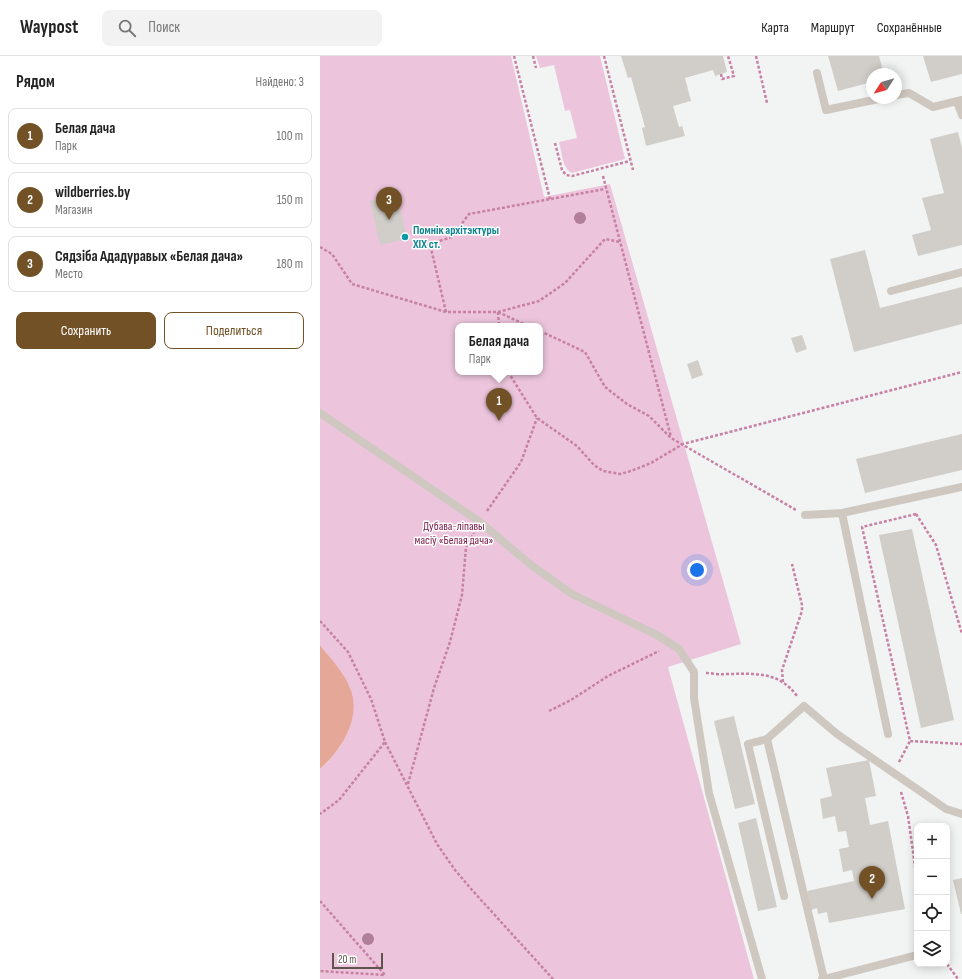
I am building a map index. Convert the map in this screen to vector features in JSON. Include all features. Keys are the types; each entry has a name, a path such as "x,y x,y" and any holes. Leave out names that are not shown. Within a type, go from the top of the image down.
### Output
{"lane":[{"path":"817,73 826,110 866,102"},
{"path":"902,94 909,93 933,107 960,101 962,115"},
{"path":"890,291 962,272"},
{"path":"320,413 480,522 531,565 572,594 656,634 679,649 694,672 694,698 709,793 762,979"},
{"path":"805,515 842,513 962,487"},
{"path":"842,513 888,734"},
{"path":"784,896 748,744 767,738 804,706 837,734 946,809 962,814"},
{"path":"767,738 823,979 914,956"}],"path":[{"path":"514,56 550,199"},
{"path":"533,56 536,68"},
{"path":"604,56 633,170"},
{"path":"721,74 722,79 734,76 728,56"},
{"path":"756,56 767,103"},
{"path":"555,143 562,170 566,175 572,176 630,160"},
{"path":"603,176 605,189 671,438"},
{"path":"446,312 430,244 452,238 469,214 605,189"},
{"path":"320,248 332,254 352,284 446,312 498,312 539,301 565,283 605,239 620,242"},
{"path":"498,312 499,323"},
{"path":"498,312 522,323"},
{"path":"543,332 585,352 605,386 627,404 649,416 671,438 805,515"},
{"path":"510,375 537,418 577,446 598,469 620,474 651,463 683,444 962,372"},
{"path":"408,784 434,688 450,642 462,594 466,547 480,522 521,462 537,418"},
{"path":"906,499 936,545 962,634"},
{"path":"901,758 910,741 862,527 916,514"},
{"path":"783,682 782,670 802,611 802,605 792,564"},
{"path":"320,621 348,652 372,699 385,742 408,784 437,844 455,870 472,890 553,979"},
{"path":"549,711 571,700 608,676 656,652 679,649"},
{"path":"694,672 725,674 748,673 776,678 793,690 804,706"},
{"path":"910,741 962,744"},
{"path":"320,814 339,800 385,742"},
{"path":"894,773 908,816 914,862"},
{"path":"320,901 385,976 320,971"},
{"path":"949,967 958,979"}],"green space":[{"name":"Дубава-ліпавы масіў «Белая дача»","path":"320,56 511,56 544,197 610,184 741,644 668,667 754,979 320,979 320,769 328,762 340,747 349,729 350,688 342,673 320,645"},
{"path":"536,56 600,56 625,159 572,173 569,171 564,164 559,142 577,138 570,110 565,111 554,65 540,68"}],"shaded area":[{"path":"320,645 341,671 347,682 353,699 353,710 352,721 342,743 336,752 320,769"}],"building":[{"path":"621,56 723,56 727,72 715,76 713,70 685,78 691,101 673,106 679,127 682,126 685,136 646,146 642,128 645,127 631,77 628,78"},
{"path":"828,56 879,56 882,68 866,68 866,84 838,91"},
{"path":"923,56 962,56 962,74 931,82"},
{"path":"958,132 962,148 962,245 918,256 912,235 931,230 922,198 944,193 930,139"},
{"path":"397,195 407,239 380,245 370,201"},
{"path":"865,250 880,308 962,287 962,324 854,352 830,259"},
{"path":"802,335 807,349 796,353 791,338"},
{"path":"698,360 703,375 692,379 687,364"},
{"path":"962,434 962,470 865,493 856,459"},
{"path":"912,529 954,720 921,728 879,535"},
{"path":"734,716 755,804 735,809 714,721"},
{"path":"869,760 876,796 865,798 870,825 888,821 905,909 829,923 827,912 818,914 817,908 811,910 807,891 854,881 852,870 843,872 839,849 849,847 846,831 838,832 835,816 823,819 820,799 832,796 826,768"},
{"path":"756,818 777,907 758,911 738,823"},
{"path":"962,878 962,914 961,914 953,880"}],"place":[{"name":"Сядзіба Ададуравых «Белая дача»","path":"389,220"},
{"name":"Помнік архітэктуры XIX ст.","path":"405,237"},
{"name":"Белая дача","path":"499,421"},
{"name":"wildberries.by","path":"872,899"}]}
